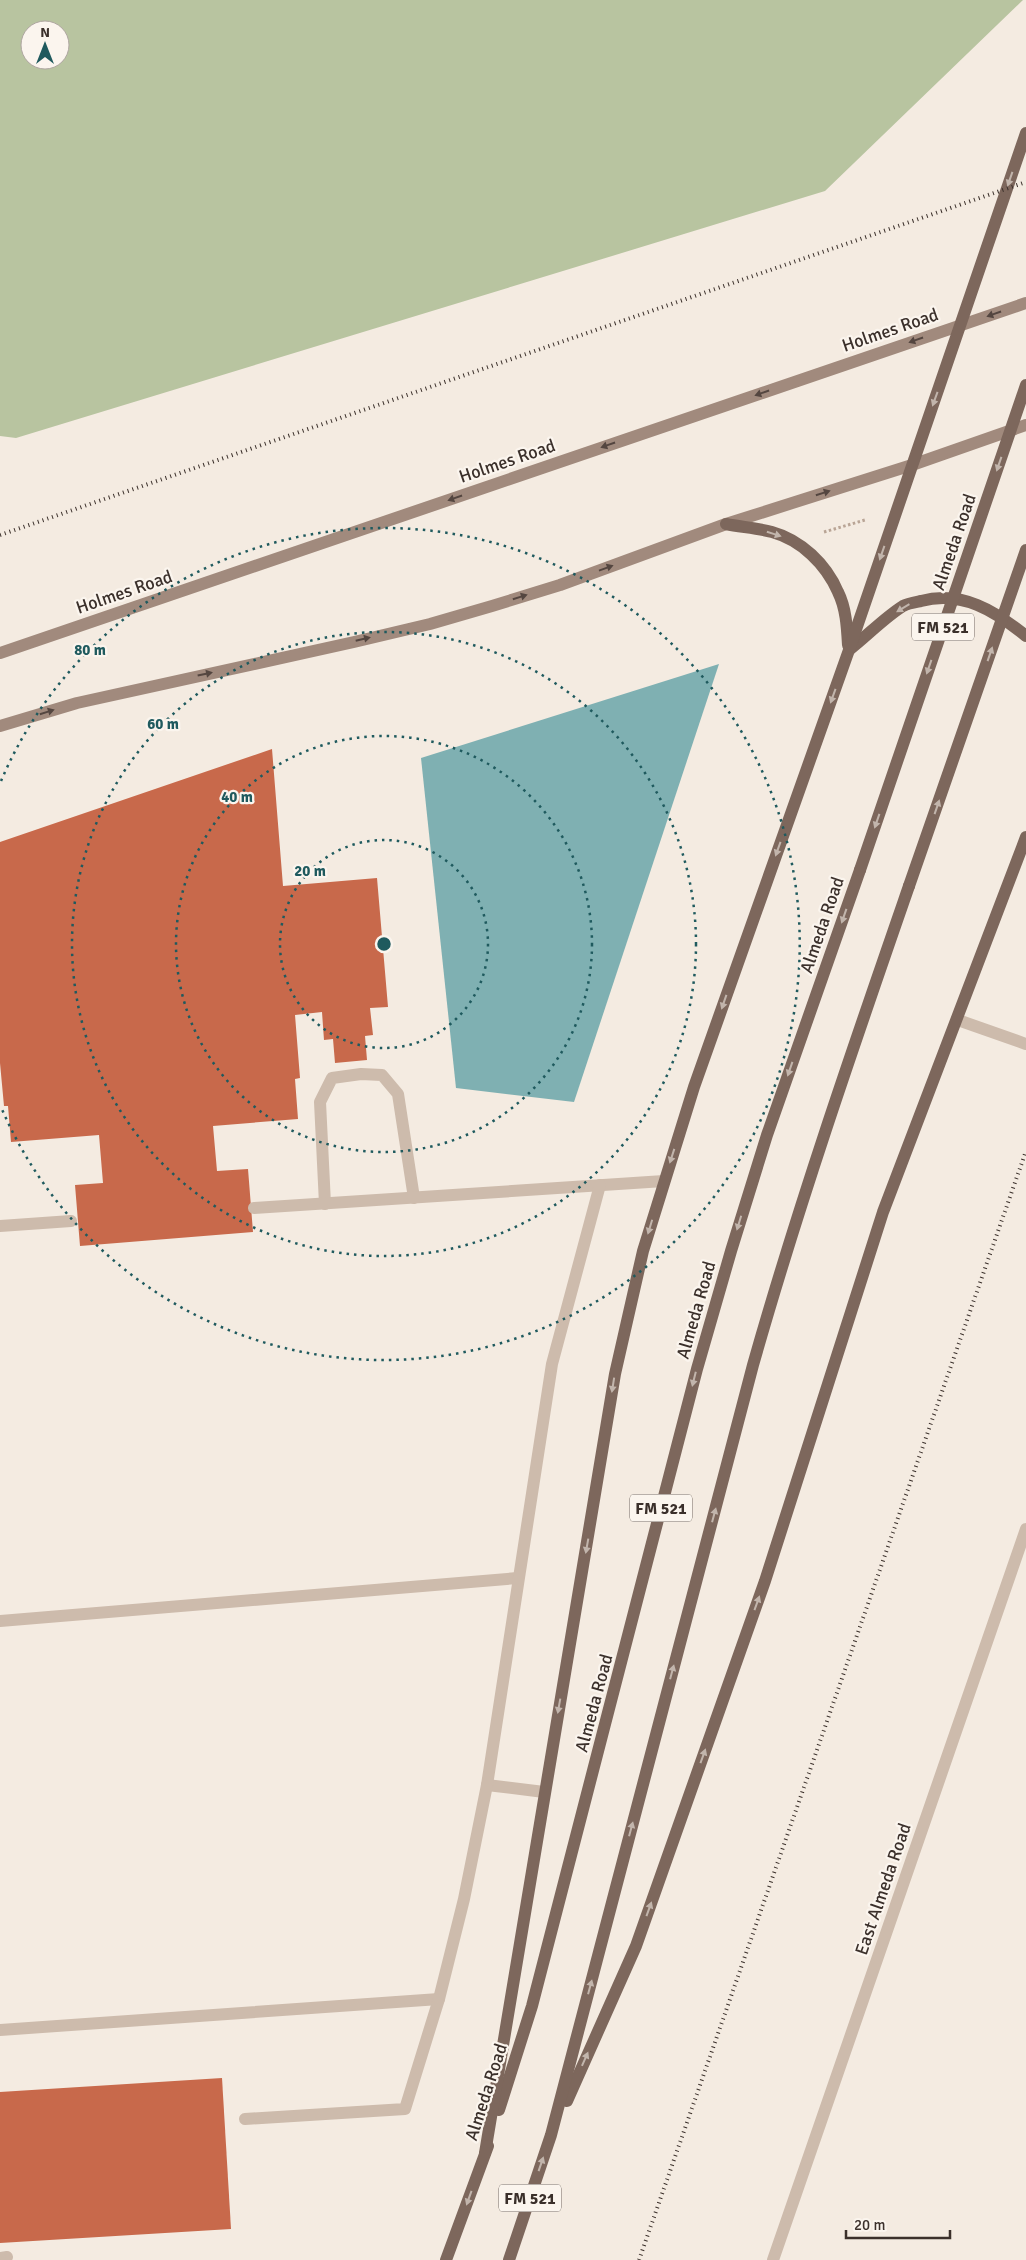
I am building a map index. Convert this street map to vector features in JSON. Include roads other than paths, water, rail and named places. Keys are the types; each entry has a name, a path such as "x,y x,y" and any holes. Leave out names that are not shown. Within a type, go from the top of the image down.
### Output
{"main road":[{"path":"485,2153 615,1374 643,1251 694,1087 849,650 1026,133"},
{"name":"Holmes Road","path":"0,654 1026,303"},
{"name":"Almeda Road","path":"446,2260 485,2153 532,2006 695,1378 767,1134 860,870 1026,385"},
{"path":"0,726 76,703 430,624 560,585 726,524 912,465 1026,425"},
{"path":"726,524 772,532 794,542 809,552 825,571 838,592 846,619 849,650"},
{"name":"FM 521","path":"509,2260 551,2135 753,1365 779,1273 839,1087 1026,550"},
{"path":"849,650 904,605 936,597 955,598 980,605 1008,622 1026,636"},
{"path":"551,2135 636,1946 765,1581 883,1212 958,1020 1026,837"}],"street":[{"path":"958,1020 1026,1044"},
{"path":"326,1204 320,1102 332,1078 361,1074 382,1075 398,1094 414,1198"},
{"path":"254,1208 664,1181"},
{"path":"246,2119 405,2109 439,1999 464,1899 487,1785 552,1364 600,1185"},
{"path":"0,1226 72,1221"},
{"name":"East Almeda Road","path":"773,2260 1026,1529"},
{"path":"0,1621 518,1578"},
{"path":"487,1785 544,1792"},
{"path":"0,2030 439,1999"}],"water":[{"path":"719,664 574,1102 456,1088 421,758"}],"railway":[{"path":"0,535 1026,182"},
{"path":"639,2260 1026,1151"}]}
